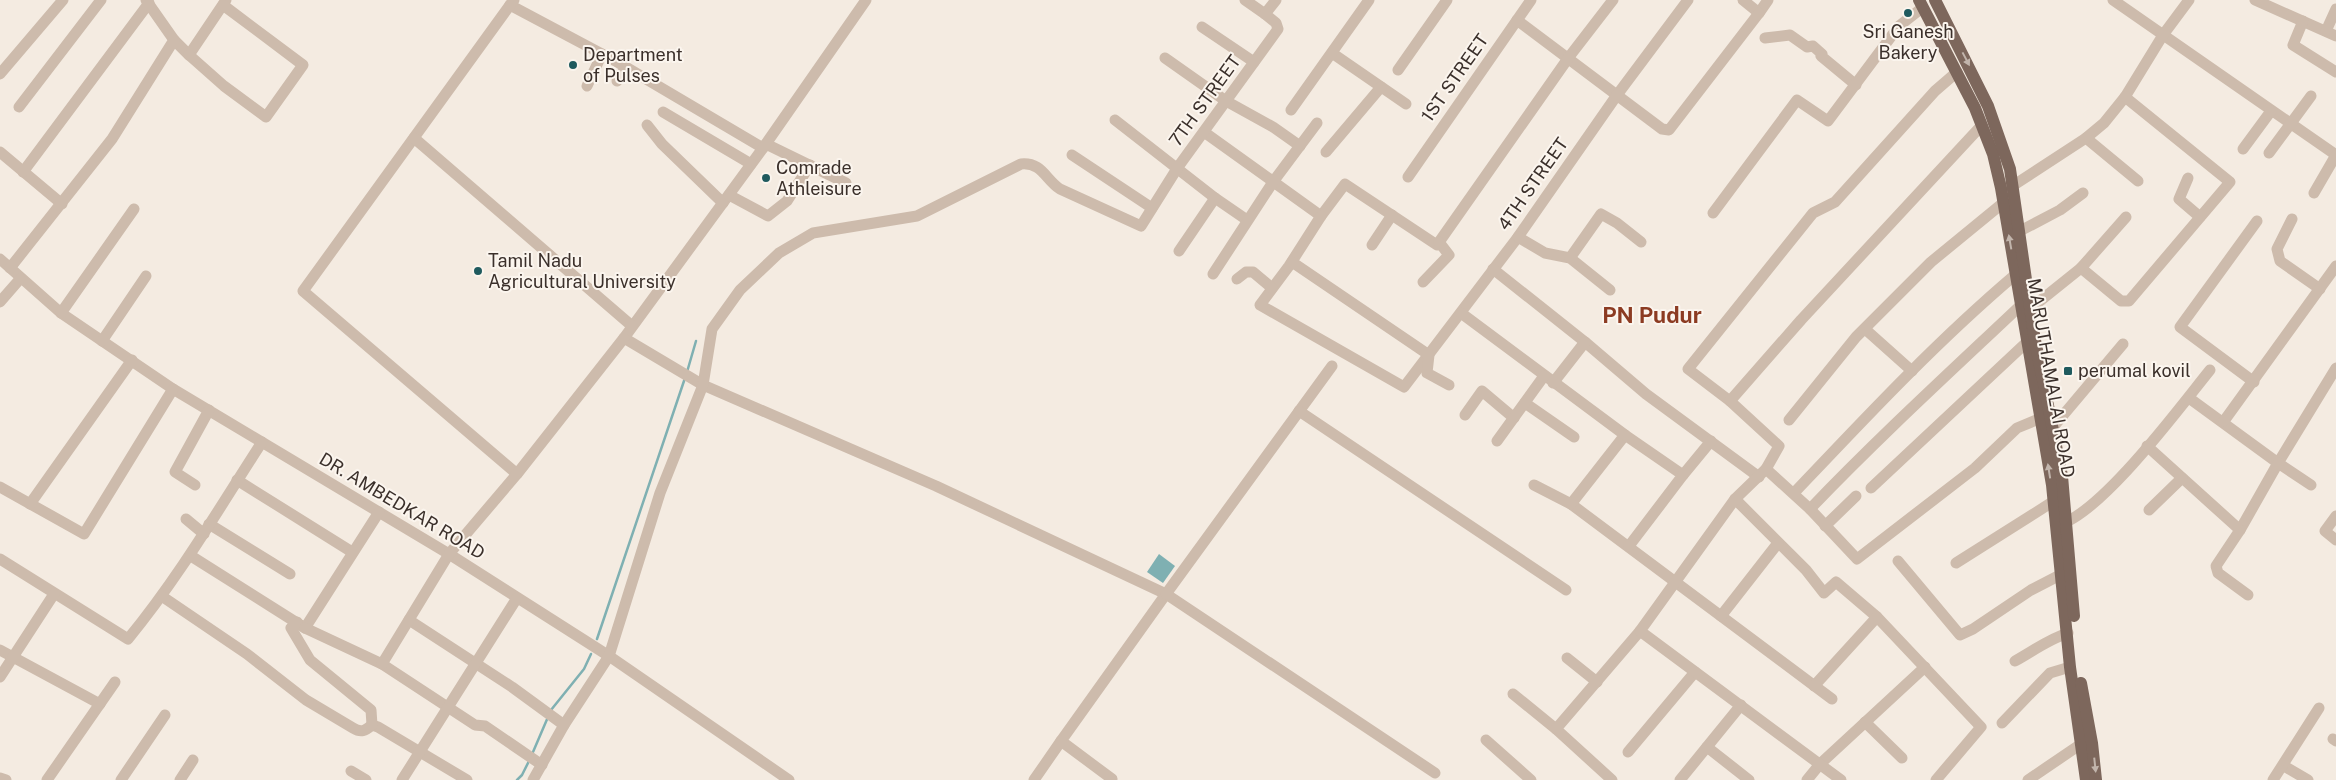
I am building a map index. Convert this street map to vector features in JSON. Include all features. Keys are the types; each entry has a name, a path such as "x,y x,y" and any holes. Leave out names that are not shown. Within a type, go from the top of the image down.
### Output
{"main road":[{"name":"MARUTHAMALAI ROAD","path":"1935,0 1988,106 2004,145 2014,185 2020,231 2027,342 2054,502 2061,524 2062,574 2070,667 2096,780"},
{"name":"MARUTHAMALAI ROAD","path":"1920,4 1957,72 1982,125 2001,188 2016,275 2054,426 2061,524 2087,743 2086,780"}],"street":[{"path":"0,74 64,0"},
{"path":"19,107 101,0"},
{"path":"382,664 449,554 517,474 624,338 765,146 866,0"},
{"path":"1245,0 1265,14 1276,0"},
{"path":"1291,110 1369,0"},
{"path":"1398,70 1447,0"},
{"name":"1ST STREET","path":"1408,177 1531,0"},
{"path":"1237,279 1246,272 1253,272 1272,288 1345,184 1437,245 1569,57 1613,0"},
{"name":"4TH STREET","path":"1272,288 1260,305 1404,387 1518,237 1617,94 1688,0"},
{"path":"1744,0 1759,13"},
{"path":"1517,20 1569,57 1662,129 1669,130 1768,0"},
{"path":"2114,0 2290,125 2336,155 2314,193"},
{"path":"2001,188 2014,185 2086,138 2104,123 2125,96 2163,34 2189,0"},
{"path":"2255,0 2331,34 2336,9"},
{"path":"24,172 148,2 174,40 189,54 224,86 266,117 303,65 225,2 189,54"},
{"path":"517,474 303,291 512,2 765,146 846,183"},
{"path":"1713,213 1797,100 1828,121 1899,26 1920,4"},
{"name":"7TH STREET","path":"703,386 712,329 740,290 779,253 813,233 917,216 1020,164 1030,164 1038,167 1051,183 1060,189 1140,226 1178,167 1278,29 1278,26 1265,14"},
{"path":"2303,21 2293,45 2336,72"},
{"path":"1202,27 1254,62"},
{"path":"1765,38 1790,35 1807,47 1813,46 1822,54 1821,56 1856,85"},
{"path":"10,268 112,139 174,40"},
{"path":"1332,53 1406,104"},
{"path":"586,86 602,54"},
{"path":"1165,58 1226,101 1273,127 1300,146"},
{"path":"617,81 626,68"},
{"path":"1556,729 1640,631 1736,500 1763,473 1782,441 1688,369 1813,213 1835,202 1928,98 1957,72"},
{"path":"1326,152 1380,86"},
{"path":"2081,268 2121,301 2126,302 2230,182 2125,96"},
{"path":"2269,153 2311,96"},
{"path":"2243,149 2271,111"},
{"path":"663,112 751,164"},
{"path":"1115,120 1178,167 1215,198 1247,220"},
{"path":"1213,274 1273,182 1317,123"},
{"path":"648,125 662,144 726,199 768,216 787,201 810,165"},
{"path":"1730,401 1801,320 1982,125"},
{"path":"1204,132 1322,216"},
{"path":"414,138 632,326"},
{"path":"2086,138 2138,181"},
{"path":"0,152 62,204"},
{"path":"1072,155 1152,208"},
{"path":"2188,178 2179,199 2200,217"},
{"path":"2020,231 2060,210 2083,193"},
{"path":"1179,251 1215,198"},
{"path":"1789,420 1865,329 1930,262 2003,203"},
{"path":"61,313 134,209"},
{"path":"1570,258 1601,214 1617,223 1642,242"},
{"path":"1372,245 1392,215"},
{"path":"1810,509 1856,460 1878,443 1915,405 2025,308 2081,268 2126,217"},
{"path":"2292,219 2276,249 2280,261 2320,289"},
{"path":"2254,382 2180,327 2257,221"},
{"path":"1518,237 1545,254 1570,258 1610,290"},
{"path":"1422,282 1449,255 1439,242"},
{"name":"DR. AMBEDKAR ROAD","path":"0,259 20,279 61,313 174,389 449,554 609,656 789,780"},
{"path":"1292,262 1429,356 1427,373 1449,385"},
{"path":"2224,421 2336,266"},
{"path":"1493,269 1585,342 1646,394 1711,441 1794,494 1857,559 1975,468 2017,428 2041,418"},
{"path":"1794,494 1867,415 1973,311 2016,275"},
{"path":"102,341 146,276"},
{"path":"0,302 20,279"},
{"path":"1461,313 1548,379 1683,476"},
{"path":"1865,329 1912,371"},
{"path":"624,338 703,386 936,486 1166,594 1435,773"},
{"path":"1498,442 1525,403 1585,342"},
{"path":"1872,488 2027,342"},
{"path":"2054,426 2123,344"},
{"path":"30,504 132,360"},
{"path":"1034,780 1166,594 1332,366"},
{"path":"2248,595 2218,573 2216,566 2240,530 2336,368"},
{"path":"2061,524 2099,499 2189,398 2210,370"},
{"path":"533,780 564,725 609,656 660,493 703,386"},
{"path":"0,487 84,534 174,389"},
{"path":"1465,415 1482,391 1514,418"},
{"path":"2189,398 2224,421 2311,486"},
{"path":"1525,403 1574,437"},
{"path":"195,485 175,472 208,410"},
{"path":"1299,411 1566,590"},
{"path":"1571,504 1625,435"},
{"path":"1629,546 1711,441"},
{"path":"0,559 128,639 163,597 191,556 262,442"},
{"path":"2147,446 2240,530"},
{"path":"2148,510 2182,478"},
{"path":"237,480 352,552"},
{"path":"1534,485 1571,504 1832,700"},
{"path":"1825,526 1856,496"},
{"path":"1736,500 1806,570 1824,592 1836,582 1877,617 1981,727 1936,780"},
{"path":"1956,563 2054,502"},
{"path":"372,725 372,710 310,660 291,628 301,625 379,512"},
{"path":"2336,516 2325,531 2336,540"},
{"path":"186,519 290,574"},
{"path":"1721,616 1778,543"},
{"path":"191,556 301,625 382,664 449,706 475,725 485,726 542,765"},
{"path":"1898,561 1960,635 1973,629 2031,590 2062,574"},
{"path":"0,677 27,639 54,594"},
{"path":"163,597 247,654 322,710 359,732 372,725"},
{"path":"402,780 517,598"},
{"path":"1814,686 1877,617"},
{"path":"409,620 564,725"},
{"path":"1640,631 1841,780"},
{"path":"2015,661 2045,645 2050,639 2068,633"},
{"path":"0,650 100,704"},
{"path":"1567,658 1597,682"},
{"path":"1807,780 1820,764 1925,667"},
{"path":"2002,723 2050,673 2070,667"},
{"path":"1628,752 1695,672"},
{"path":"47,780 115,682"},
{"path":"1513,694 1556,729 1612,780"},
{"path":"1680,780 1741,705"},
{"path":"2273,780 2284,766 2319,708"},
{"path":"121,780 165,715"},
{"path":"1865,722 1902,758"},
{"path":"372,725 387,731 467,780"},
{"path":"1486,740 1531,780"},
{"path":"1061,741 1112,779"},
{"path":"2028,780 2087,743"},
{"path":"1707,747 1749,780"},
{"path":"180,780 193,760"},
{"path":"2284,766 2308,780"},
{"path":"351,771 366,780"},
{"path":"0,778 6,780"}],"water":[{"path":"1159,554 1175,566 1163,583 1147,572"}],"waterway":[{"path":"687,372 696,341"},
{"path":"597,639 685,378"},
{"path":"551,710 584,669 591,654"},
{"path":"533,752 548,717"},
{"path":"517,780 522,775 529,761"}],"place":[{"name":"Sri Ganesh Bakery","path":"1908,13"},
{"name":"Department of Pulses","path":"573,65"},
{"name":"Comrade Athleisure","path":"766,178"},
{"name":"Tamil Nadu Agricultural University","path":"478,271"},
{"name":"perumal kovil","path":"2068,371"}],"district":[{"name":"PN Pudur","path":"1652,315"}]}
